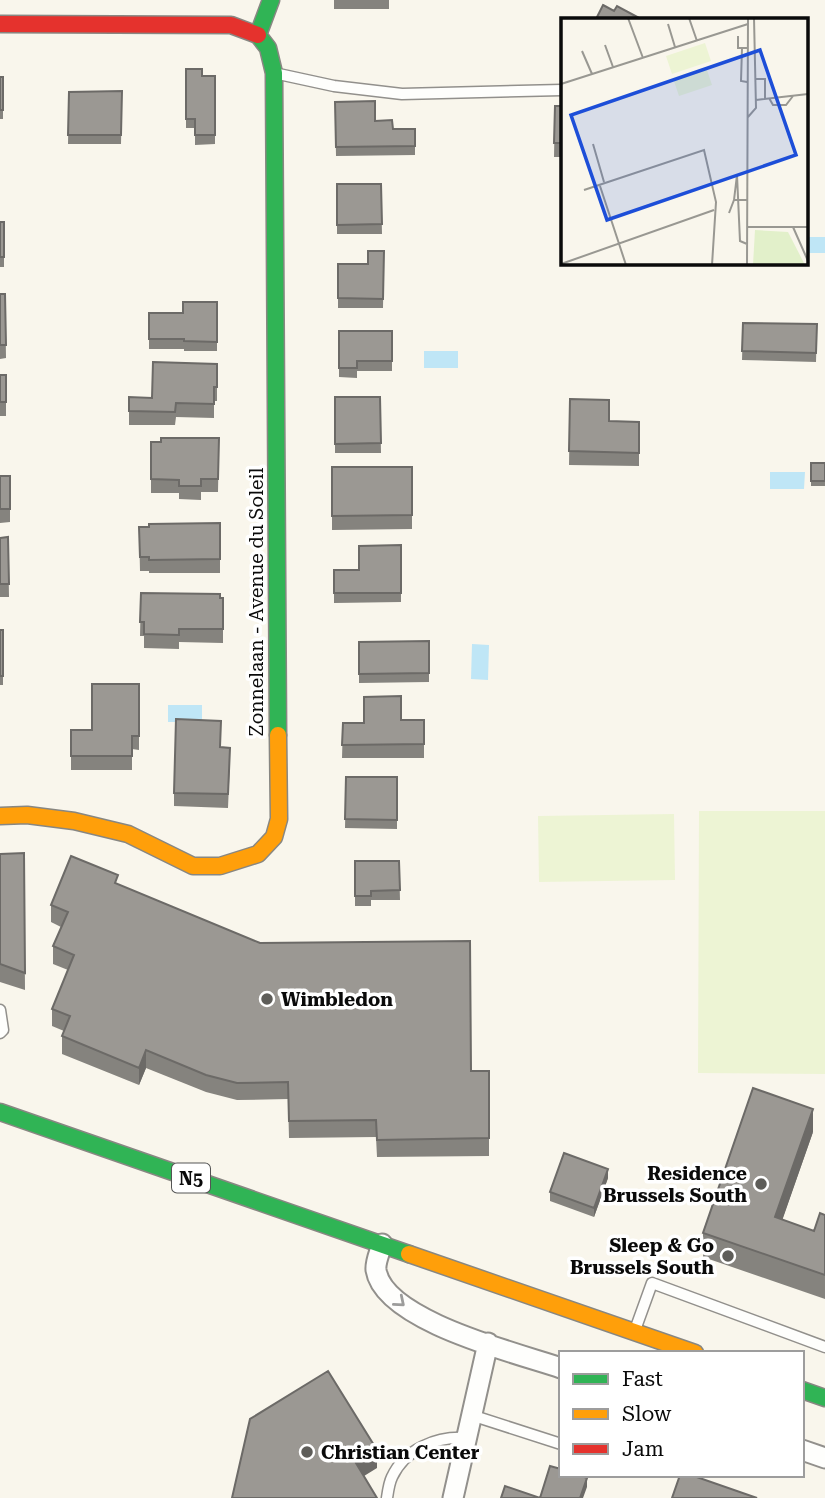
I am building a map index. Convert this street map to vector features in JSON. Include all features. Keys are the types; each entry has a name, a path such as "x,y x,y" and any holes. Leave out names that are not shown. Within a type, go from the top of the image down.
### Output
{"street":[{"path":"0,24 231,25 258,35 271,0"},
{"name":"Zonnelaan - Avenue du Soleil","path":"0,816 27,815 74,821 128,834 193,866 219,866 258,854 274,837 279,818 274,73 267,43 258,35"},
{"name":"N5","path":"0,1112 689,1351"},
{"path":"382,1244 376,1268 381,1284 399,1304 429,1323 559,1367"},
{"path":"453,1498 488,1343"},
{"path":"804,1391 825,1398"},
{"path":"804,1451 825,1458"}],"lane":[{"path":"274,73 334,86 402,94 561,90"},
{"path":"0,1010 3,1030 0,1033"},
{"path":"634,1331 652,1283 825,1347"},
{"path":"471,1415 559,1443"},
{"path":"387,1498 393,1476 406,1456 430,1443 449,1437 466,1438"}],"green space":[{"path":"699,811 825,811 825,1074 698,1073"},
{"path":"674,814 675,880 539,882 538,816"}],"water":[{"path":"808,237 825,237 825,253 808,253"},
{"path":"424,351 458,351 458,368 424,368"},
{"path":"770,472 805,472 804,489 770,489"},
{"path":"472,644 489,645 488,680 471,679"},
{"path":"168,705 202,705 202,722 168,722"}],"building":[{"path":"603,5 614,11 617,6 639,18 596,18"},
{"path":"186,69 202,69 202,76 215,76 215,135 195,135 195,119 186,119"},
{"path":"0,77 3,77 3,110 0,110"},
{"path":"122,91 121,135 68,135 69,92"},
{"path":"375,101 375,121 392,120 393,129 415,129 415,146 336,147 335,102"},
{"path":"555,106 561,106 561,143 554,143"},
{"path":"337,184 381,184 382,224 337,225"},
{"path":"0,222 4,222 4,257 0,257"},
{"path":"368,251 384,251 383,299 338,298 338,264 368,264"},
{"path":"0,294 5,294 6,345 0,345"},
{"path":"183,302 217,302 217,342 149,339 149,313 183,313"},
{"path":"743,323 817,324 816,353 742,351"},
{"path":"339,331 392,331 392,361 357,361 357,368 339,368"},
{"path":"153,362 217,364 214,404 176,403 175,412 129,411 129,397 152,398"},
{"path":"0,375 6,375 6,402 0,402"},
{"path":"335,397 380,397 381,443 335,444"},
{"path":"570,399 609,400 609,421 639,422 639,453 569,451"},
{"path":"161,438 219,438 218,479 201,479 201,486 179,486 179,480 151,479 151,442 161,442"},
{"path":"811,463 825,463 825,481 811,481"},
{"path":"332,467 412,467 412,515 332,516"},
{"path":"0,476 10,476 10,509 0,509"},
{"path":"220,523 220,559 149,560 149,557 140,557 139,527 149,527 149,524"},
{"path":"8,537 9,584 0,584 0,538"},
{"path":"401,545 401,593 334,593 334,570 359,570 359,546"},
{"path":"141,593 220,594 220,598 223,598 223,629 179,629 179,635 144,634 144,622 140,622"},
{"path":"0,630 3,630 3,676 0,676"},
{"path":"429,641 429,673 359,674 359,642"},
{"path":"92,684 139,684 139,736 132,736 132,756 71,756 71,730 92,730"},
{"path":"401,696 401,720 424,720 424,744 342,745 343,723 364,723 364,697"},
{"path":"176,719 221,721 220,747 230,748 228,794 174,793"},
{"path":"346,777 397,777 397,820 345,819"},
{"path":"24,853 25,973 0,964 0,854"},
{"name":"Wimbledon","path":"71,856 118,875 115,883 260,943 470,941 471,1071 489,1071 489,1138 377,1140 376,1120 289,1121 288,1082 237,1083 206,1075 146,1050 139,1068 62,1036 70,1016 52,1009 74,955 53,946 68,912 51,905"},
{"path":"355,861 399,861 400,890 371,891 371,896 355,896"},
{"name":"Residence Brussels South","path":"753,1088 813,1109 775,1217 814,1231 820,1213 825,1215 825,1275 703,1233"},
{"path":"564,1153 608,1169 594,1208 550,1192"},
{"name":"Christian Center","path":"328,1371 377,1450 356,1463 377,1498 232,1498 250,1419"},
{"path":"550,1466 559,1468 559,1477 587,1478 580,1498 540,1498"},
{"path":"679,1477 697,1477 757,1498 672,1498"},
{"path":"505,1486 540,1498 501,1498"}],"traffic: fast":[{"path":"271,0 258,35 268,48 274,73 278,735"},
{"path":"0,1112 409,1254"},
{"path":"804,1391 825,1398"}],"traffic: slow":[{"path":"0,816 27,815 74,821 128,834 193,866 220,866 258,854 274,837 279,819 278,735"},
{"path":"409,1254 689,1351"}],"traffic: jam":[{"path":"0,24 231,25 258,35"}],"place":[{"name":"Wimbledon","path":"267,999"},
{"name":"Residence Brussels South","path":"761,1184"},
{"name":"Sleep & Go Brussels South","path":"728,1256"},
{"name":"Christian Center","path":"307,1452"}]}
